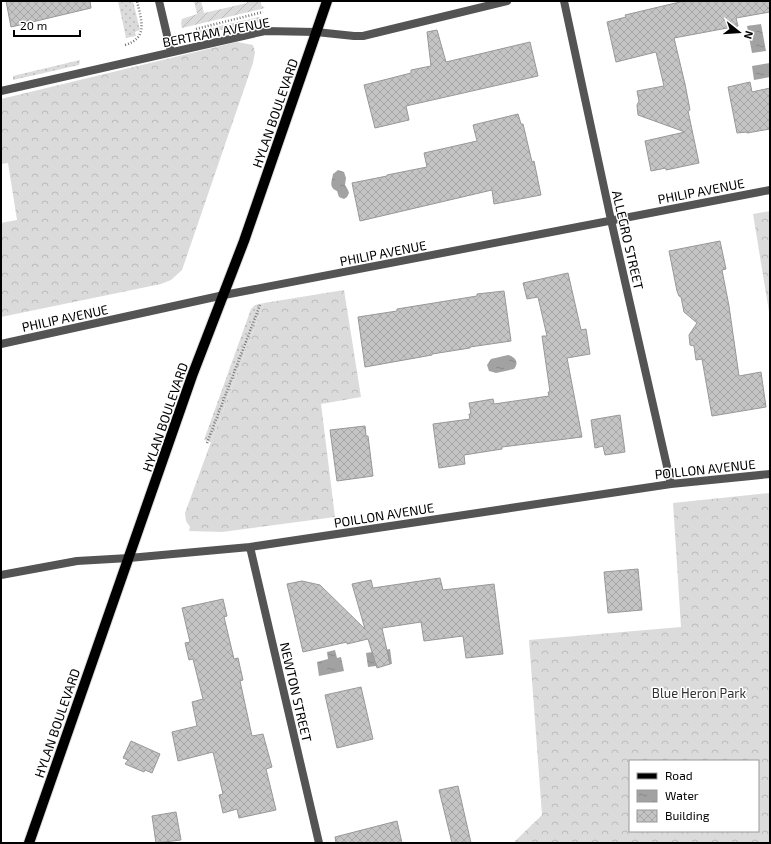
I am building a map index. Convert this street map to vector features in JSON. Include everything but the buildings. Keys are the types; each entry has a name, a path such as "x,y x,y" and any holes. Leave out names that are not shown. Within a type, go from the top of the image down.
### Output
{"main road":[{"name":"HYLAN BOULEVARD","path":"29,843 192,376 244,241 327,1"}],"street":[{"path":"159,1 171,52"},
{"name":"BERTRAM AVENUE","path":"1,91 265,31 316,32 363,36 507,1"},
{"name":"ALLEGRO STREET","path":"564,1 611,220 671,484"},
{"name":"PHILIP AVENUE","path":"1,344 224,295 770,190"},
{"name":"POILLON AVENUE","path":"1,575 77,561 129,558 250,547 671,484 770,474"},
{"name":"NEWTON STREET","path":"250,547 319,843"}],"path":[{"path":"120,47 127,45 136,39 141,31 142,22 137,1"},
{"path":"192,30 263,12"},
{"path":"207,443 260,305"}],"green space":[{"path":"118,1 133,1 140,30 135,32 136,36 126,38"},
{"path":"194,1 201,1 204,13 247,3 247,1 261,1 261,5 265,8 182,28 182,19 197,14"},
{"path":"259,17 260,22 202,34 193,32"},
{"path":"237,42 253,45 255,52 253,63 182,270 171,280 161,284 1,317 1,223 17,220 8,163 1,164 1,99"},
{"path":"80,60 79,65 13,80 13,76"},
{"path":"770,211 770,318 753,214"},
{"path":"344,290 361,397 321,404 335,517 222,532 189,531 190,527 186,521 185,513 264,303"},
{"path":"264,303 211,442 204,440 251,309 255,305"},
{"name":"Blue Heron Park","path":"770,493 770,843 513,843 542,815 529,640 681,627 673,503"}],"water":[{"path":"761,24 766,51 752,53 747,26"},
{"path":"770,63 770,77 754,80 752,66"},
{"path":"338,170 344,172 346,178 345,185 349,193 344,199 339,197 337,191 332,188 331,181 333,174"},
{"path":"508,355 516,360 516,367 514,369 496,373 489,371 487,365 491,359"},
{"path":"390,649 392,664 368,667 366,653"},
{"path":"335,650 337,658 341,657 344,671 319,676 317,662 328,659 327,652"}]}
